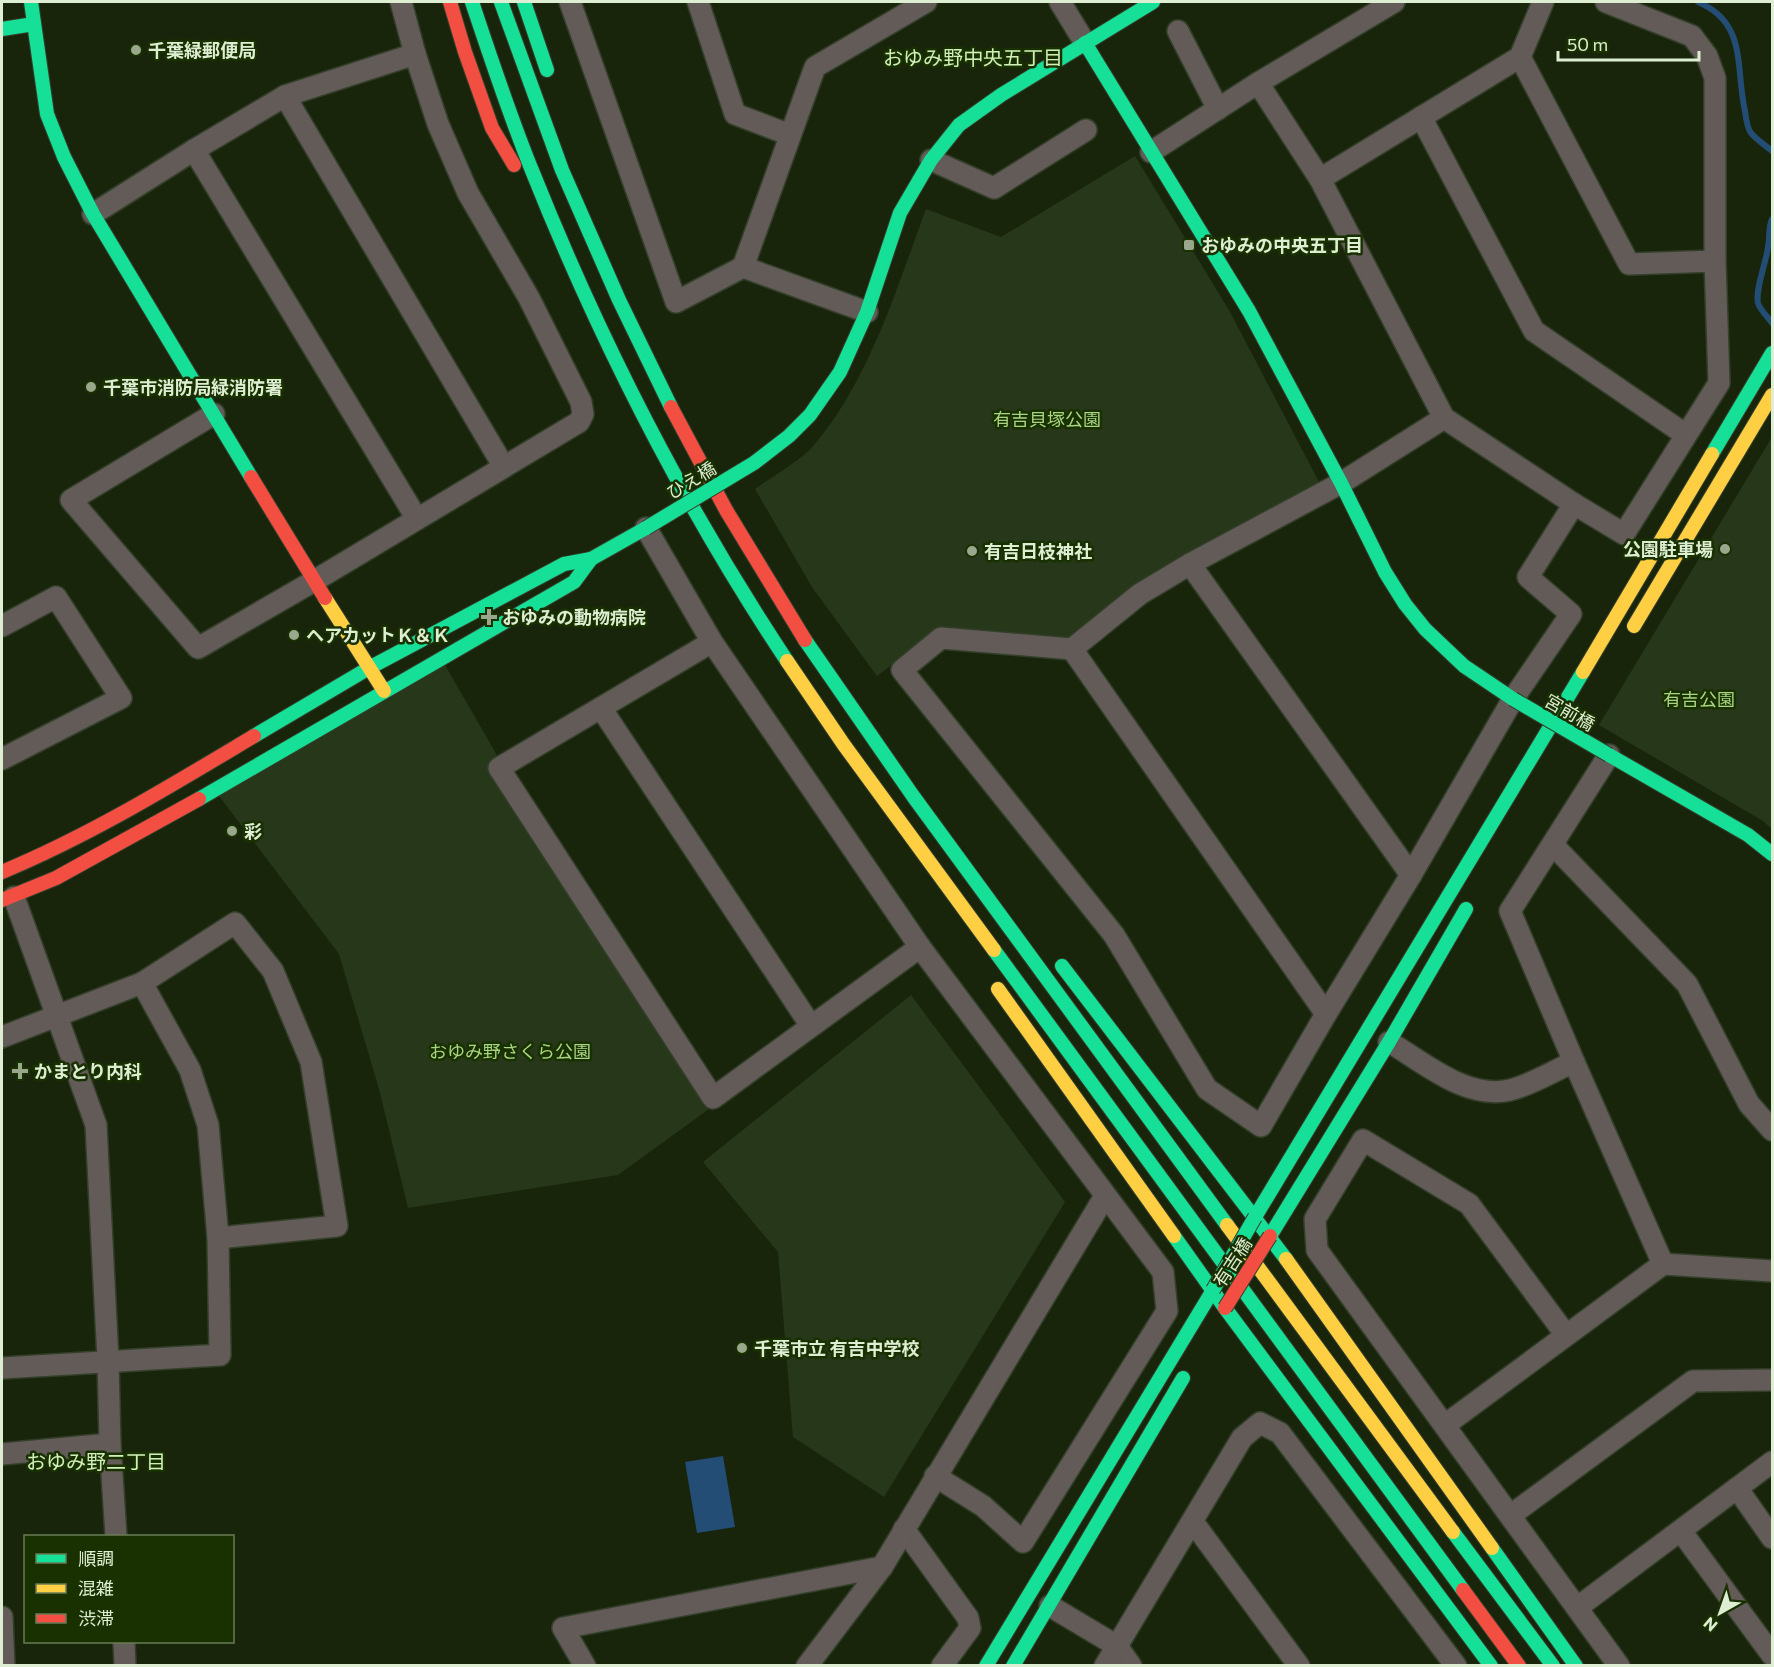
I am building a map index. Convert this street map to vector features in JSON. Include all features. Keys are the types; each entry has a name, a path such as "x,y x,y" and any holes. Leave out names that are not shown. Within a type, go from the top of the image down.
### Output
{"street":[{"path":"31,2 47,114 64,157 93,214 314,581 384,691"},
{"path":"214,414 71,500 198,648 579,422 583,414 581,402 529,298 468,193 438,124 401,2"},
{"path":"450,2 492,128 511,161 543,199"},
{"path":"472,2 516,130 581,285 638,402 703,523 757,614 844,746 1519,1665"},
{"path":"501,2 560,167 657,380 728,513 789,616 887,758 1223,1222 1553,1665"},
{"path":"524,2 551,81"},
{"path":"570,2 676,302 743,267 814,68 926,2"},
{"path":"698,2 735,114 790,135"},
{"path":"1060,2 1085,43"},
{"name":"ひえ橋","path":"591,559 754,463 789,436 810,415 840,372 867,312 900,213 931,160 958,125 1001,95 1153,2"},
{"path":"1151,152 1257,83 1394,2"},
{"path":"1320,179 1520,57 1543,2"},
{"path":"1257,83 1320,179 1444,418 1574,504 1624,534 1719,383 1715,261 1715,78 1707,56 1692,36 1606,2"},
{"path":"2,28 34,24"},
{"path":"1178,31 1218,108"},
{"name":"宮前橋","path":"1085,43 1243,301 1341,483 1385,572 1405,604 1425,629 1464,666 1513,699 1748,835 1773,854"},
{"path":"93,214 285,96 415,54"},
{"path":"1520,57 1629,264 1715,261"},
{"path":"285,96 504,467"},
{"path":"1421,117 1534,331 1686,435"},
{"path":"931,160 994,188 1086,130"},
{"path":"194,150 417,519"},
{"path":"588,194 599,228 605,268"},
{"path":"743,267 867,312"},
{"name":"有吉橋","path":"986,1665 1432,925 1771,356"},
{"path":"1629,635 1773,395"},
{"path":"1444,418 1341,483 1190,564 1140,594 1072,649 941,638 902,670 1114,935 1207,1089 1261,1126 1513,699 1571,614 1528,577 1574,504"},
{"path":"646,528 712,642 920,947 1163,1272 1167,1311 1023,1542 982,1506 935,1476"},
{"path":"4,872 117,817 369,668 564,564 591,559"},
{"path":"8,899 56,878 191,804 574,582 591,559"},
{"path":"1190,564 1411,875"},
{"path":"2,626 56,597 121,698 2,759"},
{"path":"712,642 499,768 713,1098 920,947"},
{"path":"1072,649 1326,1014"},
{"path":"601,708 811,1026"},
{"path":"1563,745 1575,725"},
{"path":"844,746 852,776 862,794"},
{"path":"1609,756 1510,911 1663,1264"},
{"path":"887,758 939,808"},
{"path":"1553,844 1687,984 1749,1104 1773,1130"},
{"path":"2,855 8,899 56,1017 96,1125 116,1535"},
{"name":"有吉橋","path":"1222,1313 1389,1042 1474,896"},
{"path":"2,1037 142,983 235,923 273,971 311,1062 337,1226 218,1238"},
{"path":"1051,952 1270,1236 1576,1665"},
{"path":"989,975 1213,1290 1222,1313 1491,1665"},
{"path":"2,1368 220,1355 218,1238 208,1125 190,1070 142,983"},
{"path":"1389,1042 1461,1085 1496,1092 1513,1089 1574,1062"},
{"path":"1566,1335 1469,1204 1363,1140 1314,1219 1317,1250 1619,1665"},
{"path":"807,1665 882,1567 1105,1197"},
{"path":"1445,1425 1663,1264 1773,1270"},
{"path":"1014,1665 1190,1366"},
{"path":"1511,1515 1693,1380 1773,1380"},
{"path":"1105,1665 1242,1438 1260,1423 1280,1433 1456,1665"},
{"path":"2,1454 110,1444"},
{"path":"1578,1607 1773,1462"},
{"path":"1737,1488 1773,1538"},
{"path":"1193,1522 1299,1665"},
{"path":"904,1529 968,1618 970,1628 942,1665"},
{"path":"1681,1531 1770,1648"},
{"path":"585,1665 563,1628 882,1567"},
{"path":"1050,1606 1117,1646 1131,1665"},
{"path":"2,1617 4,1665"},
{"path":"124,1643 125,1665"}],"green space":[{"name":"有吉貝塚公園","path":"1135,156 1229,310 1319,482 1149,577 1065,645 940,629 877,676 812,587 755,489 814,445 851,392 880,332 926,209 1001,237"},
{"name":"有吉公園","path":"1772,437 1772,829 1763,821 1599,725"},
{"name":"おゆみ野さくら公園","path":"445,665 498,757 490,762 709,1109 618,1175 408,1208 379,1089 339,954 219,796"},
{"path":"911,995 1065,1202 884,1497 793,1437 778,1252 703,1162"}],"water":[{"path":"723,1456 735,1527 697,1533 685,1462"}],"waterway":[{"path":"1698,2 1714,11 1725,22 1732,34 1739,63 1746,120 1753,136 1772,151"},
{"path":"1772,219 1757,298 1760,308 1772,323"}],"traffic: fast":[{"path":"31,2 47,114 64,157 93,214 251,477"},
{"path":"472,2 533,173 587,300 680,485 714,545 787,661"},
{"path":"501,2 562,170 619,300 671,407"},
{"path":"524,2 547,70"},
{"path":"754,463 789,436 810,415 840,372 867,312 900,213 931,160 959,125 1001,95 1153,2"},
{"path":"2,29 34,24"},
{"path":"1085,43 1249,311 1341,483 1385,572 1405,604 1425,629 1464,666 1513,699"},
{"path":"1712,454 1772,353"},
{"path":"646,528 754,463"},
{"path":"254,736 369,668 564,564 591,559 646,528"},
{"path":"199,799 574,582 591,559"},
{"path":"805,640 913,796 1227,1225"},
{"path":"1255,1217 1583,672"},
{"path":"1513,699 1609,755"},
{"path":"1609,755 1748,835 1772,854"},
{"path":"1270,1236 1389,1042 1466,909"},
{"path":"994,950 1463,1590"},
{"path":"1062,966 1286,1259"},
{"path":"1213,1290 1255,1217"},
{"path":"1174,1236 1491,1666"},
{"path":"986,1666 1213,1290"},
{"path":"1013,1666 1183,1378"},
{"path":"1453,1532 1553,1666"},
{"path":"1492,1548 1576,1666"}],"traffic: slow":[{"path":"1634,626 1772,395"},
{"path":"1583,672 1712,454"},
{"path":"325,598 384,691"},
{"path":"787,661 844,745 994,950"},
{"path":"998,989 1174,1236"},
{"path":"1227,1225 1453,1532"},
{"path":"1286,1259 1492,1548"}],"traffic: jam":[{"path":"450,2 492,128 514,165"},
{"path":"671,407 726,510 805,640"},
{"path":"251,477 325,598"},
{"path":"2,872 99,826 254,736"},
{"path":"2,900 56,878 199,799"},
{"path":"1225,1308 1270,1236"},
{"path":"1463,1590 1519,1666"}],"place":[{"name":"千葉緑郵便局","path":"136,50"},
{"name":"おゆみの中央五丁目","path":"1189,245"},
{"name":"千葉市消防局緑消防署","path":"91,387"},
{"name":"公園駐車場","path":"1725,549"},
{"name":"有吉日枝神社","path":"972,551"},
{"name":"おゆみの動物病院","path":"489,617"},
{"name":"ヘアカットＫ＆Ｋ","path":"294,635"},
{"name":"彩","path":"232,831"},
{"name":"かまとり内科","path":"20,1071"},
{"name":"千葉市立 有吉中学校","path":"742,1348"}],"district":[{"name":"おゆみ野中央五丁目","path":"973,57"},
{"name":"おゆみ野二丁目","path":"96,1461"}]}
